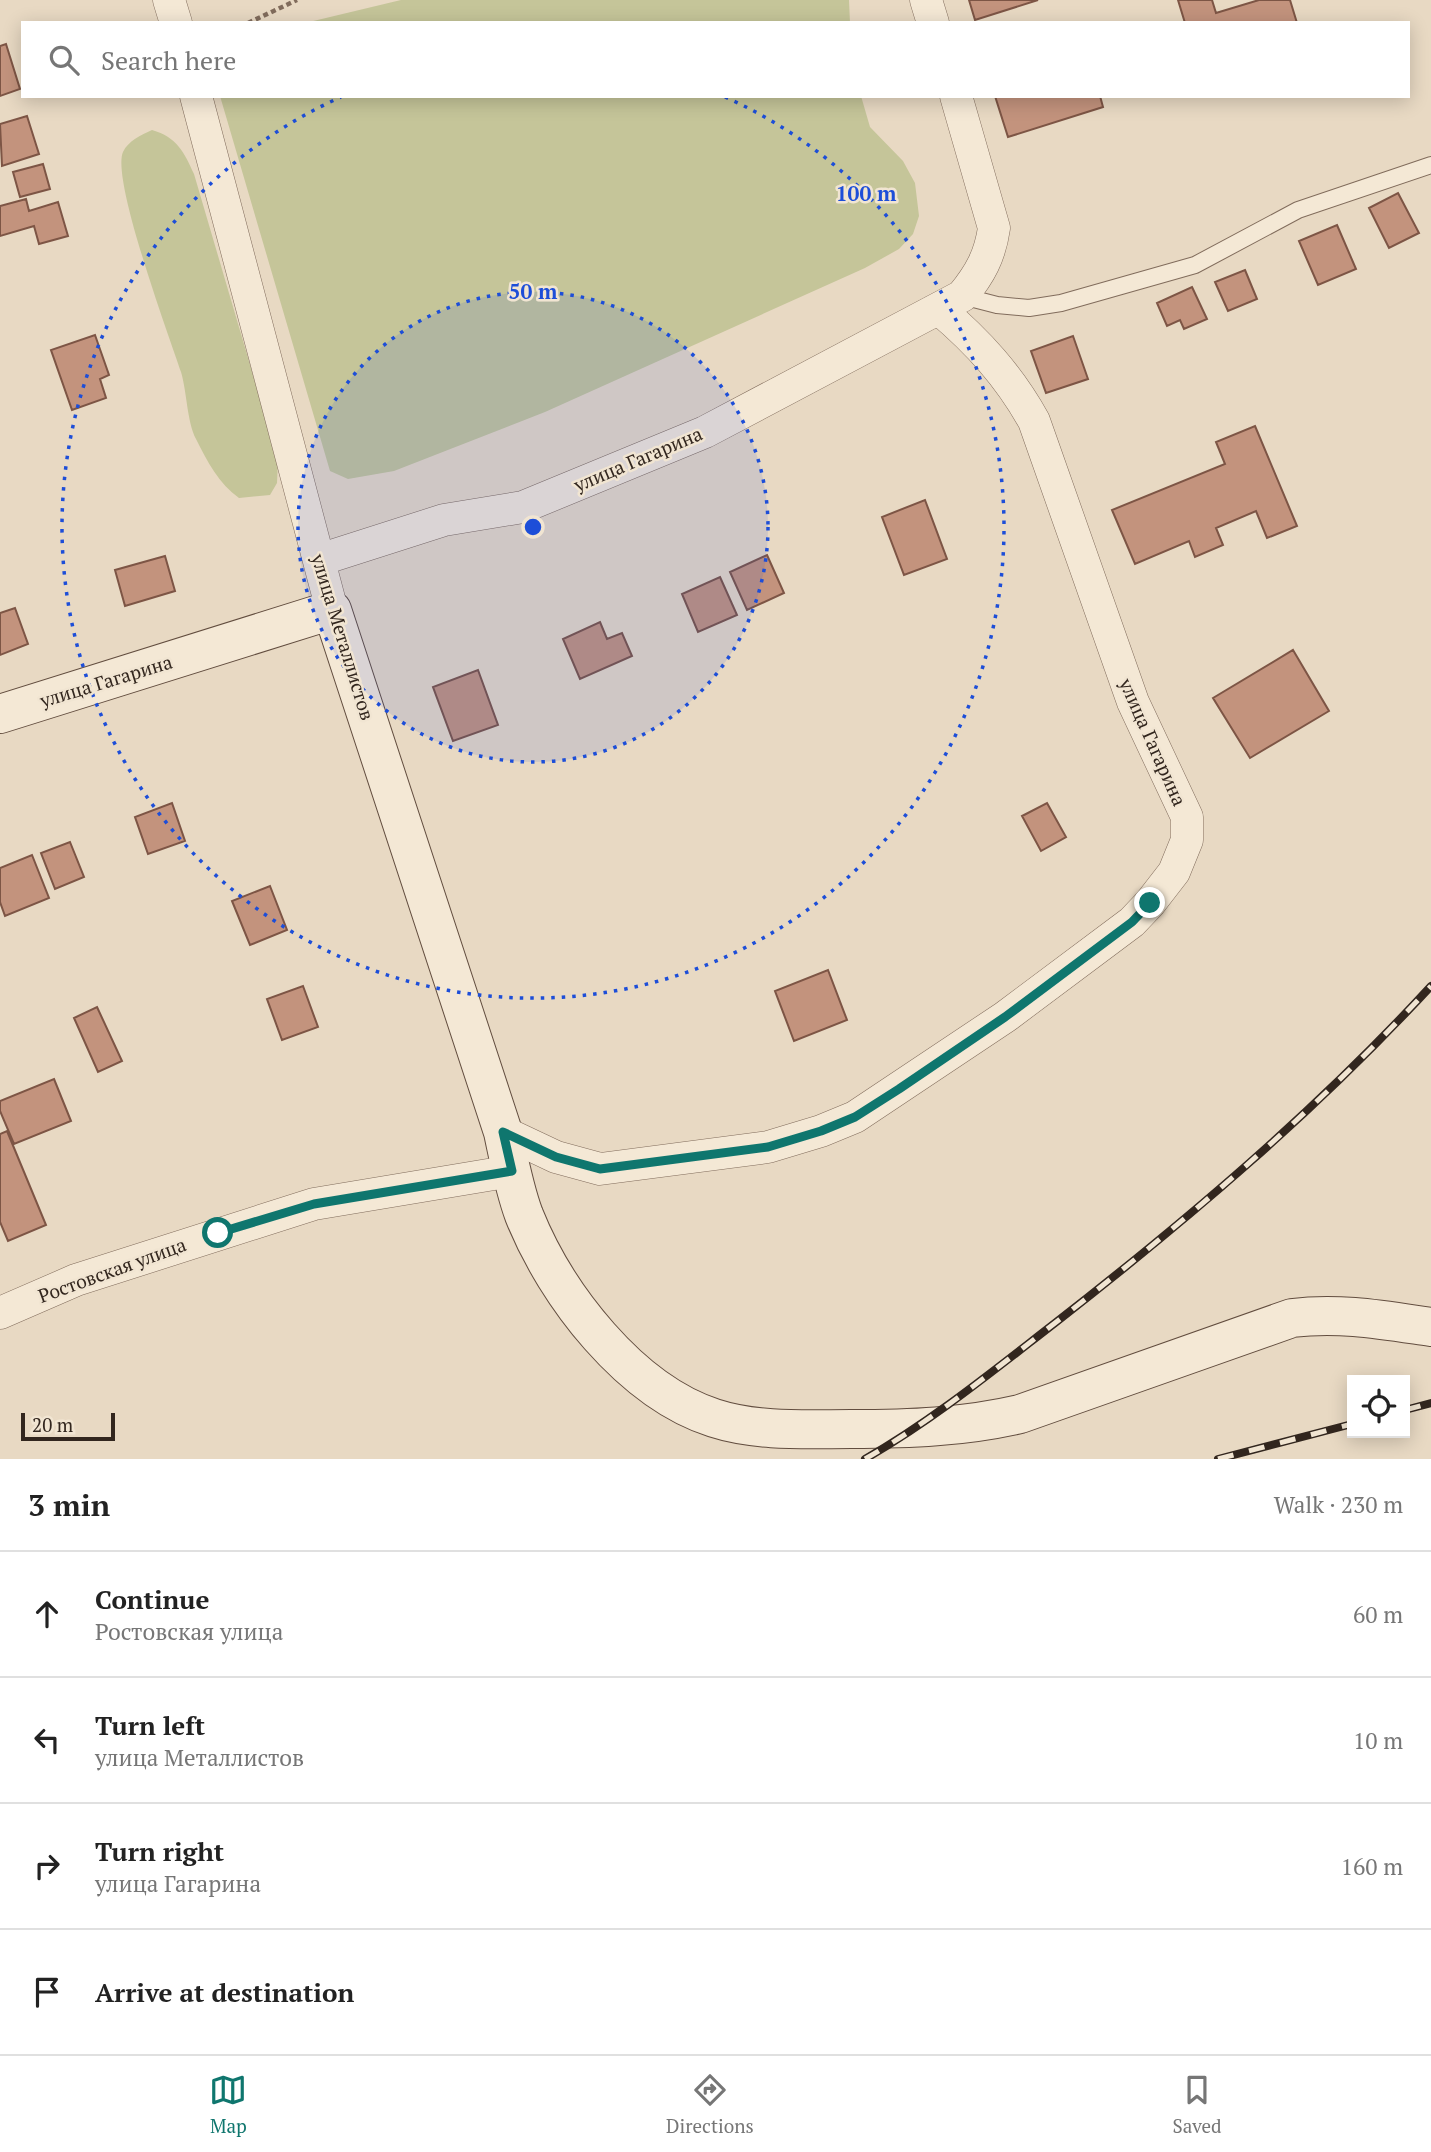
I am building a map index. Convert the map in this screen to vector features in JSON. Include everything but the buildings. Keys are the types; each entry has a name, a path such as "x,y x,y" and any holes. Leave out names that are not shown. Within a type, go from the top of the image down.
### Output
{"main road":[{"name":"улица Металлистов","path":"332,610 503,1132 533,1237 560,1281 621,1361 679,1404 716,1419 809,1429 917,1429 983,1422 1066,1399 1292,1318 1327,1314 1352,1315 1431,1327"},
{"name":"улица Гагарина","path":"0,714 332,610"}],"street":[{"path":"169,0 175,21"},
{"path":"926,0 932,21"},
{"name":"улица Металлистов","path":"197,98 332,610"},
{"name":"улица Гагарина","path":"319,560 444,520 523,508 705,432 806,376 951,303 980,274 991,249 994,228 957,98"},
{"name":"улица Гагарина","path":"503,1132 556,1157 600,1169 768,1147 821,1131 855,1117 1005,1017 1132,922 1174,872 1187,841 1187,817 1133,702 1034,421 1014,386 951,303"},
{"name":"Ростовская улица","path":"0,1313 76,1280 314,1204 512,1171"}],"lane":[{"path":"951,303 1029,308 1061,303 1195,265 1298,210 1431,165"}],"path":[{"path":"252,21 297,0"}],"green space":[{"path":"401,0 849,0 850,21 313,21"},
{"path":"221,98 862,98 870,127 903,161 915,183 919,216 913,234 899,249 865,268 545,412 394,471 348,479 330,471"},
{"path":"152,130 168,137 179,146 194,174 278,460 277,483 270,495 239,498 225,486 214,471 193,432 181,372 154,294 125,193 123,152 135,139"}],"railway":[{"path":"865,1459 915,1428 986,1377 1202,1204 1297,1120 1388,1032 1431,986"},
{"path":"1410,1409 1431,1403"},
{"path":"1218,1459 1347,1425"}],"route":[{"path":"218,1233 314,1204 512,1171 503,1132 556,1157 600,1169 625,1168 768,1147 821,1131 855,1117 1005,1017 1132,922 1150,903"}]}
